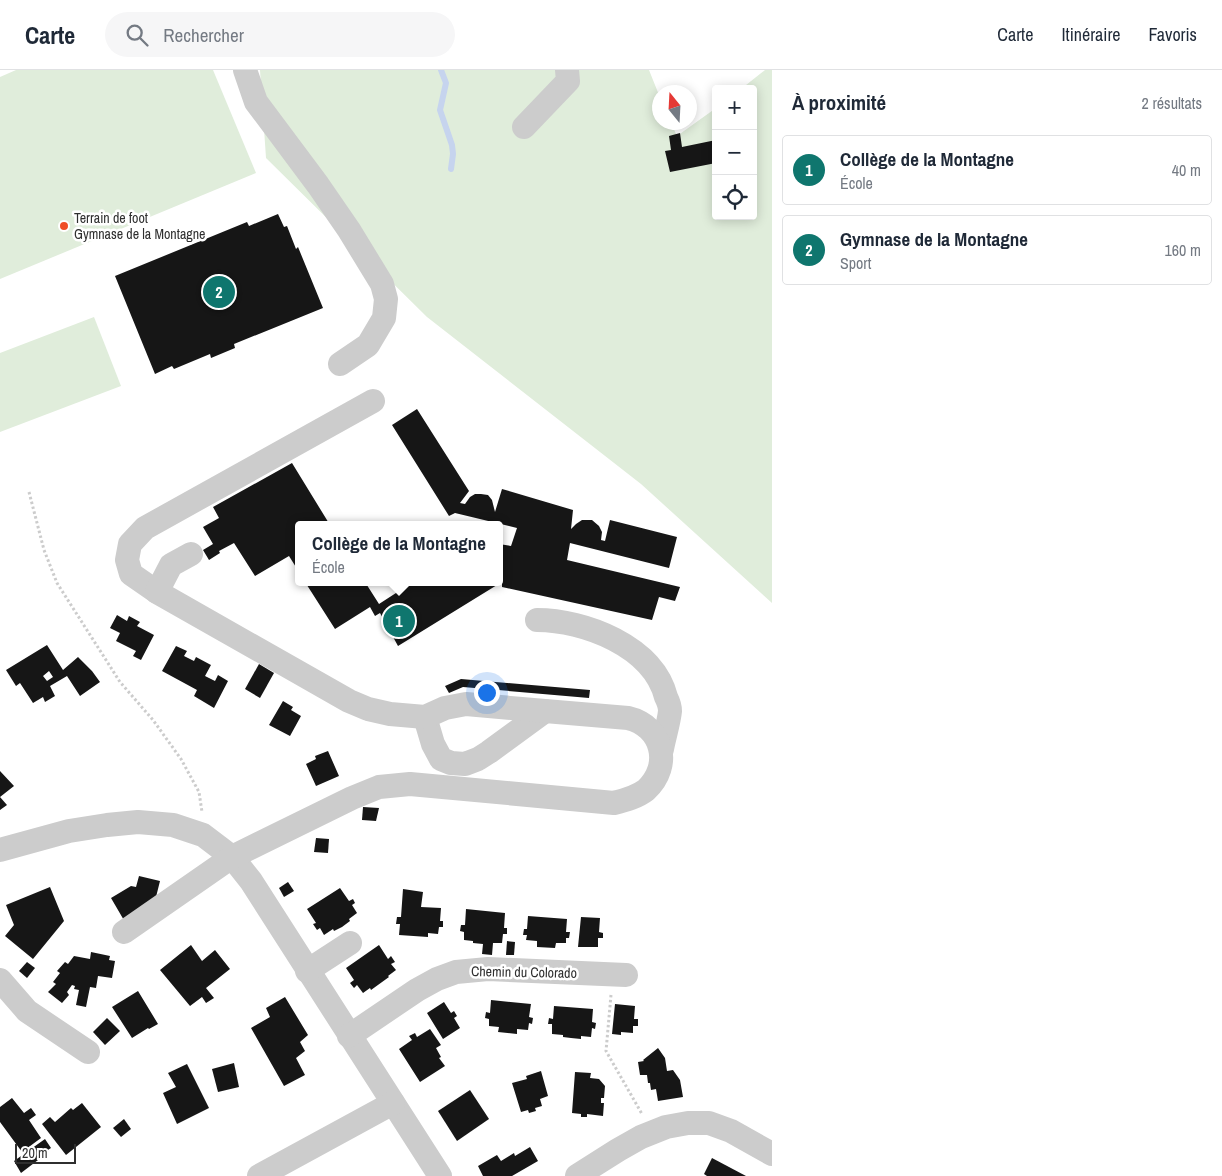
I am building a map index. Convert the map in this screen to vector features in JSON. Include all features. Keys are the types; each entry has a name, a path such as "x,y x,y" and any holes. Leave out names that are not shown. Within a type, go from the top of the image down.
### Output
{"street":[{"path":"244,70 256,102 344,222 382,284 386,299 384,318 368,345 340,364"},
{"path":"524,127 568,81 567,70"},
{"path":"373,401 145,528 130,544 127,560 131,574 156,592 349,701 368,709 390,714 426,717 445,708 466,704 628,718 638,720 656,737 662,749"},
{"path":"156,592 171,565 191,554"},
{"path":"124,932 232,857 352,798 380,787 410,784 614,803 631,799 646,790 657,777 662,763 662,749 670,710 664,688 651,666 636,652 617,640 581,626 551,620 536,620"},
{"path":"426,717 433,744 441,758 451,763 464,764 478,759 489,752 545,711"},
{"path":"0,850 69,831 138,822 173,825 203,835 232,857 251,881 440,1176"},
{"path":"307,970 350,943"},
{"name":"Chemin du Colorado","path":"349,1036 437,978 456,972 488,969 619,975"},
{"path":"0,980 27,1011 88,1052"},
{"path":"259,1176 393,1103"},
{"path":"577,1176 641,1137 666,1127 688,1124 709,1123 731,1132 772,1154"}],"path":[{"path":"29,492 44,550 57,583 120,682 153,720 181,759 199,792 204,822 203,835"},
{"path":"619,975 606,1050 643,1115"}],"green space":[{"name":"Terrain de foot Gymnase de la Montagne","path":"16,70 213,70 256,173 0,279 0,77"},
{"path":"260,70 649,70 655,85 652,85 652,130 674,130 677,136 685,130 697,130 697,122 712,111 712,220 757,220 757,85 746,85 765,70 772,70 772,603 641,484 427,317 266,158"},
{"path":"94,317 121,386 0,432 0,353"}],"building":[{"path":"680,133 682,147 712,141 712,164 670,172 665,151 671,150 669,136"},
{"path":"278,214 284,227 287,226 296,249 298,247 323,308 234,344 235,348 211,358 210,354 174,369 172,366 155,374 115,276 247,222 249,226"},
{"path":"417,409 469,491 460,503 465,504 475,494 488,495 492,500 495,512 502,489 573,510 571,529 582,520 592,520 599,526 602,532 601,540 605,541 610,520 677,537 669,568 570,543 567,560 680,587 675,601 659,597 652,620 502,587 503,545 511,546 517,528 503,525 503,521 488,521 455,513 449,516 392,425"},
{"path":"292,463 328,521 295,521 295,566 289,556 255,576 234,543 219,551 220,553 209,560 203,550 213,544 203,527 219,518 213,507"},
{"path":"308,586 368,586 379,604 407,586 495,586 398,646 380,613 375,616 370,607 335,629"},
{"path":"117,615 127,621 129,616 140,622 137,626 154,635 141,660 133,656 136,651 116,641 120,633 110,628"},
{"path":"47,645 63,670 78,657 100,682 80,696 67,676 50,686 55,696 45,702 43,697 33,703 20,683 16,686 6,670","holes":["49,671 53,677 47,681 43,676"]},
{"path":"176,646 187,651 184,656 194,661 196,657 211,665 205,676 215,681 218,675 228,681 214,708 194,696 197,690 162,671"},
{"path":"259,664 274,673 260,698 245,689"},
{"path":"461,679 590,690 589,698 463,687 449,693 445,686"},
{"path":"283,701 293,707 291,710 301,716 290,736 269,725"},
{"path":"328,751 339,776 316,786 306,764 316,759 315,756"},
{"path":"0,771 14,786 0,797"},
{"path":"0,797 7,805 0,810"},
{"path":"363,807 379,808 376,821 362,820"},
{"path":"316,838 329,839 328,853 314,852"},
{"path":"139,876 160,881 154,905 125,922 111,898 131,886 136,887"},
{"path":"288,882 294,891 284,897 279,888"},
{"path":"50,887 64,921 33,959 5,936 14,925 6,905"},
{"path":"340,888 349,901 353,899 355,903 352,905 357,913 342,927 334,931 333,929 324,935 320,928 317,930 313,924 316,923 307,909"},
{"path":"403,889 423,892 421,907 441,908 440,921 443,921 443,927 439,927 438,934 428,933 428,937 399,935 400,924 396,924 397,917 401,917"},
{"path":"466,909 505,913 504,928 507,928 507,934 503,934 502,943 493,943 492,955 482,954 483,944 464,940 464,932 460,931 461,925 465,925"},
{"path":"528,916 567,919 566,932 570,932 569,938 566,938 566,943 556,943 555,948 537,947 537,941 526,940 527,935 523,935 524,929 527,929"},
{"path":"581,917 600,918 599,932 603,933 603,938 598,938 598,947 578,947"},
{"path":"507,941 515,942 514,955 506,955"},
{"path":"191,945 202,961 215,950 230,969 206,988 214,998 206,1003 202,997 190,1006 160,970"},
{"path":"379,945 388,959 391,956 395,962 391,964 396,970 371,990 370,988 363,993 357,985 354,988 350,983 354,980 346,968"},
{"path":"91,952 110,956 109,960 115,961 112,978 98,976 96,988 90,987 86,1007 76,1005 79,990 74,989 75,986 72,985 67,992 69,995 62,1003 48,992 56,984 53,982 60,973 57,971 65,962 68,964 74,956 90,959"},
{"path":"27,962 35,968 27,978 19,971"},
{"path":"138,991 158,1024 132,1038 112,1007"},
{"path":"285,997 308,1035 300,1042 305,1051 296,1058 305,1075 284,1086 251,1028 270,1017 266,1008"},
{"path":"491,1000 531,1004 529,1017 533,1018 532,1024 529,1023 528,1030 517,1029 517,1034 498,1032 499,1027 489,1026 489,1019 485,1018 486,1012 490,1013"},
{"path":"444,1002 451,1013 454,1011 457,1016 454,1018 460,1028 443,1039 427,1013"},
{"path":"615,1004 635,1006 634,1019 638,1019 638,1026 633,1026 633,1033 621,1032 621,1035 612,1034"},
{"path":"554,1006 593,1009 592,1022 596,1023 595,1029 592,1028 591,1037 581,1036 581,1039 552,1034 552,1024 548,1024 549,1018 553,1019"},
{"path":"107,1018 120,1031 105,1045 93,1032"},
{"path":"430,1029 441,1045 436,1048 441,1057 439,1058 445,1066 420,1082 399,1049 412,1040 409,1036 415,1033 417,1037"},
{"path":"658,1048 665,1058 667,1071 673,1070 680,1080 683,1097 658,1101 656,1089 651,1090 647,1075 640,1075 638,1062 644,1061"},
{"path":"234,1063 239,1087 218,1092 212,1069"},
{"path":"187,1064 209,1108 177,1124 163,1093 176,1087 168,1073"},
{"path":"541,1071 548,1096 540,1099 542,1106 535,1108 536,1111 529,1113 528,1110 521,1112 512,1083 527,1079 526,1076"},
{"path":"575,1072 591,1073 590,1078 599,1079 605,1086 604,1098 601,1098 601,1103 604,1103 603,1116 587,1114 587,1117 581,1117 581,1114 572,1113"},
{"path":"470,1090 489,1119 457,1141 438,1111"},
{"path":"12,1098 24,1113 31,1108 36,1115 29,1120 41,1138 22,1152 0,1122 0,1107"},
{"path":"82,1103 101,1127 66,1155 42,1124 50,1117 55,1122 71,1108 73,1110"},
{"path":"124,1119 131,1129 121,1137 113,1128"},
{"path":"45,1139 51,1148 40,1155 42,1157 21,1173 14,1161"},
{"path":"530,1147 538,1161 512,1176 483,1176 478,1166 497,1155 501,1161 514,1153 515,1156"},
{"path":"712,1158 746,1176 707,1176 704,1174"}],"waterway":[{"path":"441,70 446,83 440,110 452,145 451,169"}],"place":[{"name":"Terrain de foot Gymnase de la Montagne","path":"64,226"},
{"name":"Gymnase de la Montagne","path":"219,292"},
{"name":"Collège de la Montagne","path":"399,621"}]}
